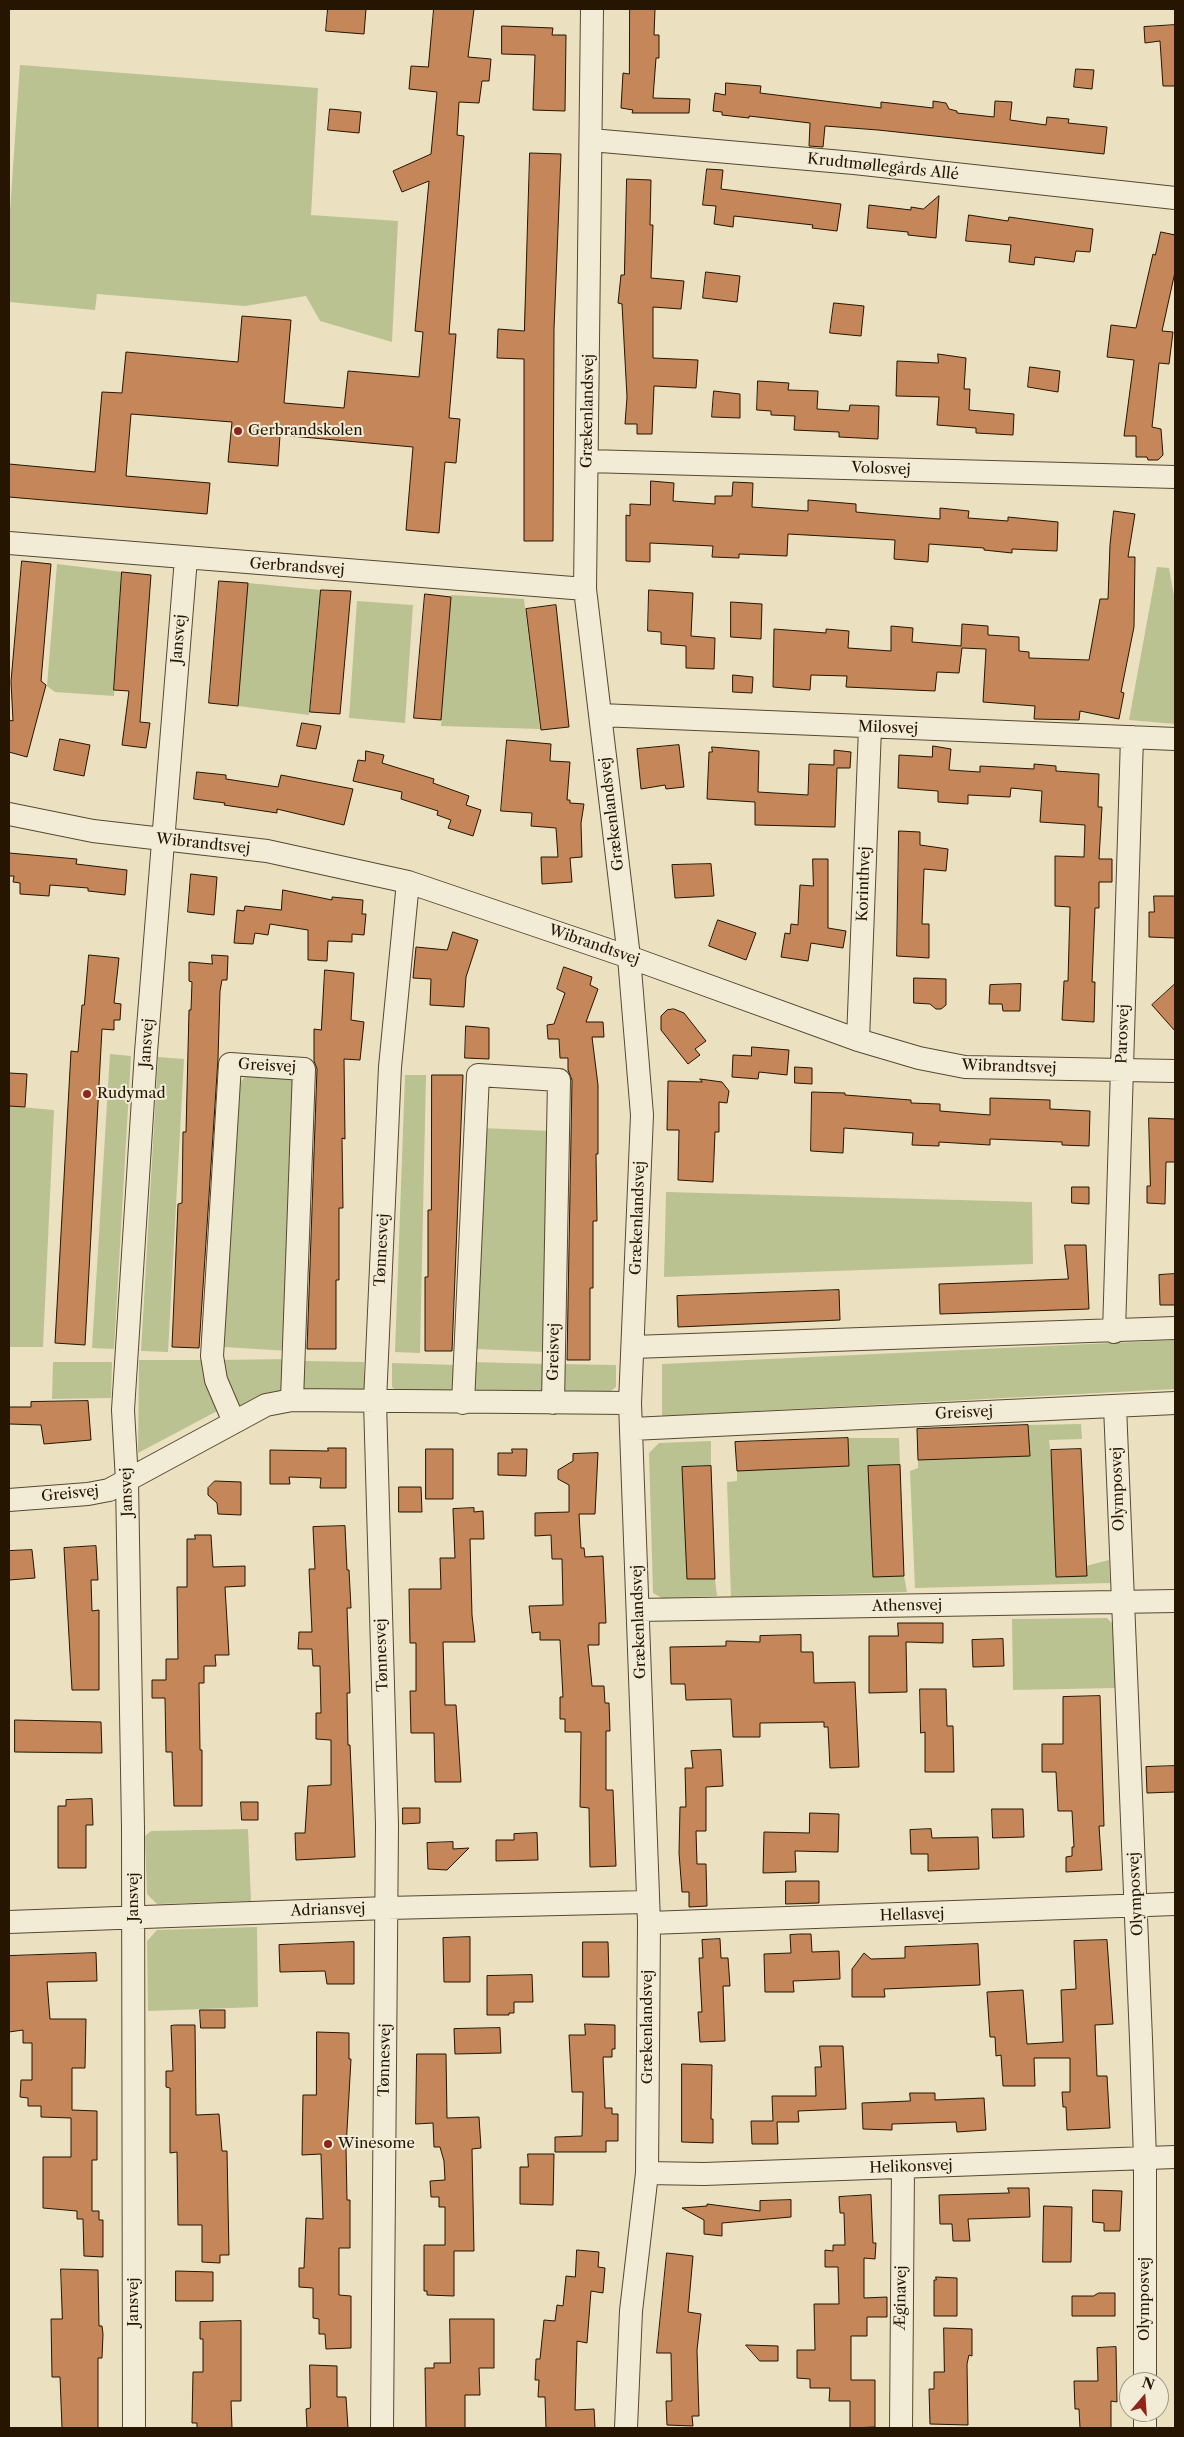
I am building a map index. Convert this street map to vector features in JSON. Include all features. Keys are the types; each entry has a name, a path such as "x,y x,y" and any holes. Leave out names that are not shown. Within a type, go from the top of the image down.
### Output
{"street":[{"name":"Grækenlandsvej","path":"590,11 591,140 585,589 629,957 642,1115 630,1403 648,1912 647,2173 631,2311 626,2428"},
{"name":"Krudtmøllegårds Allé","path":"591,140 854,163 1175,198"},
{"name":"Volosvej","path":"587,461 1175,477"},
{"name":"Gerbrandsvej","path":"9,543 585,589"},
{"name":"Jansvej","path":"134,2428 134,1917 127,1481 124,1410 146,1052 186,558"},
{"name":"Milosvej","path":"600,715 870,728 1175,739"},
{"name":"Korinthvej","path":"858,1040 870,728"},
{"name":"Parosvej","path":"1114,1332 1132,737"},
{"name":"Wibrandtsvej","path":"9,814 93,831 267,851 408,882 629,957 858,1040 919,1058 965,1067 1175,1072"},
{"name":"Tønnesvej","path":"382,2428 387,1825 375,1402 390,1067 408,882"},
{"name":"Greisvej","path":"234,1422 216,1380 212,1356 230,1064 304,1068 292,1400"},
{"name":"Greisvej","path":"463,1403 478,1075 558,1080 553,1403"},
{"path":"632,1347 1114,1332 1175,1328"},
{"name":"Greisvej","path":"9,1500 88,1494 109,1490 266,1405 292,1400 630,1403"},
{"name":"Greisvej","path":"632,1429 1175,1403"},
{"name":"Olymposvej","path":"1115,1406 1122,1603 1137,1906 1145,2159 1145,2372"},
{"name":"Athensvej","path":"638,1610 1175,1601"},
{"name":"Hellasvej","path":"648,1912 1175,1904"},
{"name":"Adriansvej","path":"9,1922 387,1908 648,1912"},
{"name":"Helikonsvej","path":"647,2173 704,2174 1175,2157"},
{"name":"Æginavej","path":"900,2428 902,2167"}],"green space":[{"path":"20,65 318,88 311,215 398,221 392,342 320,321 306,296 245,306 97,294 95,310 9,302 9,226"},
{"path":"57,564 122,572 114,696 55,692 47,686"},
{"path":"1157,567 1169,568 1175,602 1175,724 1129,720"},
{"path":"248,583 321,590 309,715 238,706"},
{"path":"451,595 524,599 540,729 441,726"},
{"path":"357,601 413,605 405,723 349,718"},
{"path":"110,1054 131,1056 114,1349 92,1348"},
{"path":"158,1057 184,1059 168,1352 141,1351"},
{"path":"246,1075 295,1079 289,1351 223,1347 240,1083"},
{"path":"405,1075 426,1075 420,1353 395,1352"},
{"path":"9,1106 54,1110 43,1347 9,1347"},
{"path":"482,1128 552,1131 544,1352 476,1349"},
{"path":"666,1192 1032,1202 1033,1264 664,1277"},
{"path":"1175,1340 1175,1389 662,1416 662,1364"},
{"path":"289,1359 284,1392 267,1393 236,1408 219,1360"},
{"path":"139,1360 207,1360 221,1409 138,1453"},
{"path":"303,1361 364,1362 364,1388 357,1391 301,1390"},
{"path":"53,1362 112,1362 111,1398 52,1399"},
{"path":"472,1362 548,1364 547,1393 471,1391"},
{"path":"392,1363 458,1365 458,1391 397,1391 392,1387"},
{"path":"560,1364 616,1365 616,1387 608,1393 560,1392"},
{"path":"1081,1424 1082,1439 1049,1440 1052,1465 1086,1566 1109,1560 1110,1583 915,1588 910,1471 918,1468 918,1460 1030,1455 1028,1425"},
{"path":"848,1438 899,1438 900,1465 868,1466 873,1577 904,1576 907,1592 731,1597 727,1482 737,1481 737,1471 849,1466"},
{"path":"711,1441 711,1466 682,1467 687,1579 715,1579 717,1596 662,1598 653,1593 649,1453 659,1443"},
{"path":"1107,1618 1114,1625 1117,1688 1013,1690 1012,1619"},
{"path":"248,1829 251,1901 157,1904 147,1894 145,1836 151,1831"},
{"path":"257,1927 258,2007 148,2011 147,1941 157,1930"}],"building":[{"path":"328,9 366,9 364,34 326,31"},
{"path":"434,9 474,9 468,57 491,59 489,81 482,81 479,103 459,102 457,135 464,136 449,334 456,334 449,418 460,419 456,463 445,462 439,533 406,530 413,447 280,435 278,466 228,462 232,422 131,414 126,476 210,483 207,514 9,497 9,464 95,472 102,392 122,393 126,352 238,362 242,316 291,320 284,403 344,408 348,371 419,377 423,332 415,331 429,181 402,192 393,171 431,154 437,92 409,89 411,66 428,67"},
{"path":"630,9 655,9 654,35 659,35 659,58 656,58 653,98 690,99 689,113 632,113 633,110 621,108 623,73 629,74"},
{"path":"1175,25 1175,86 1163,86 1160,41 1145,43 1144,27"},
{"path":"502,26 553,28 552,35 566,35 565,111 533,110 535,55 502,54"},
{"path":"1076,69 1094,70 1092,89 1074,87"},
{"path":"726,83 761,86 760,93 881,108 881,102 933,108 933,101 946,103 949,109 957,111 957,113 994,117 995,101 1012,102 1010,120 1046,125 1047,117 1069,119 1068,123 1107,127 1104,154 825,126 823,147 809,146 810,123 722,115 722,112 713,111 715,93 725,95"},
{"path":"330,109 361,112 359,133 328,130"},
{"path":"530,153 561,154 554,329 553,541 524,541 524,359 497,358 498,329 524,331"},
{"path":"707,169 723,170 721,189 841,204 837,231 812,228 813,225 734,216 733,227 714,224 716,206 703,205"},
{"path":"627,179 651,180 650,225 653,225 651,278 684,281 681,309 653,307 653,358 698,360 696,388 654,386 652,434 637,434 637,424 625,424 627,397 622,304 618,303 621,275 624,275"},
{"path":"939,196 936,238 908,235 908,232 867,228 869,205 911,210 911,207 923,209"},
{"path":"969,215 1008,221 1009,217 1093,229 1090,252 1076,251 1074,262 1035,257 1034,265 1009,262 1011,245 966,241"},
{"path":"1161,232 1175,235 1175,272 1162,331 1173,332 1169,364 1159,363 1152,427 1161,429 1163,455 1158,460 1148,460 1147,457 1136,457 1136,436 1124,436 1134,360 1107,357 1111,325 1136,328 1153,254 1155,255"},
{"path":"706,272 740,276 737,302 703,298"},
{"path":"834,303 864,306 861,336 830,333"},
{"path":"938,354 966,358 964,389 970,389 969,410 1014,414 1013,435 976,433 976,428 937,425 939,397 896,396 897,361 938,363"},
{"path":"1030,367 1060,371 1058,392 1028,387"},
{"path":"758,381 789,383 788,390 818,391 817,409 849,411 850,405 879,406 878,439 839,437 839,432 794,430 795,416 771,415 771,411 757,410"},
{"path":"714,391 740,394 740,418 712,417"},
{"path":"651,481 674,483 673,501 715,504 715,496 732,496 733,482 753,483 752,507 808,511 808,500 856,504 856,512 877,514 940,519 940,508 969,511 968,518 1008,521 1008,517 1058,522 1057,551 1012,549 1012,553 984,550 984,548 929,544 928,562 894,559 895,540 788,534 787,556 739,554 739,558 712,557 713,546 650,543 650,562 626,561 626,515 630,516 630,504 650,505"},
{"path":"1114,511 1135,514 1128,557 1135,557 1134,627 1121,692 1124,693 1119,719 1080,711 1079,720 1034,719 1035,706 983,702 986,649 962,648 959,673 937,672 935,691 846,687 847,676 811,675 810,690 773,687 774,629 826,633 826,629 849,631 848,648 891,651 891,626 913,628 912,642 961,646 962,624 988,626 988,635 1019,637 1019,651 1029,652 1029,658 1089,660 1100,599 1108,599 1110,545"},
{"path":"22,561 51,564 41,681 46,685 27,757 9,752 9,720 13,721 11,682"},
{"path":"122,572 151,575 140,722 150,723 146,748 122,745 129,691 114,690"},
{"path":"219,581 248,583 238,706 209,703"},
{"path":"321,590 351,591 340,714 310,712"},
{"path":"649,590 693,593 691,636 715,638 714,669 686,668 686,646 661,644 661,632 648,631"},
{"path":"425,594 451,597 441,720 414,718"},
{"path":"731,602 762,604 761,639 731,637"},
{"path":"556,605 569,727 541,730 526,609"},
{"path":"733,675 753,677 752,693 733,692"},
{"path":"302,723 321,726 316,749 297,746"},
{"path":"60,739 90,745 84,776 54,770"},
{"path":"507,740 551,744 550,761 570,762 567,800 570,800 570,803 584,804 581,823 582,857 570,858 572,882 542,884 541,857 558,857 556,828 531,826 532,813 501,811"},
{"path":"679,745 684,787 666,789 665,785 641,789 637,749"},
{"path":"933,746 951,749 949,770 980,772 980,766 1034,769 1034,764 1056,766 1056,771 1099,774 1098,807 1102,807 1099,859 1112,859 1112,882 1099,882 1099,908 1095,908 1092,982 1095,982 1094,1022 1062,1020 1064,981 1068,981 1070,907 1055,906 1055,856 1084,857 1085,825 1040,822 1042,791 1011,788 1010,797 968,795 968,804 938,802 938,791 898,788 899,755 932,757"},
{"path":"712,747 759,751 758,792 808,795 809,764 834,765 834,750 851,752 850,768 837,768 835,827 755,825 755,802 707,799 709,752 712,752"},
{"path":"366,751 384,755 382,763 434,779 433,783 469,796 466,805 481,810 473,836 448,828 451,820 437,815 438,811 401,799 402,792 353,781 358,760 365,761"},
{"path":"197,772 226,775 226,779 278,787 281,775 353,789 344,825 277,809 277,813 194,799"},
{"path":"899,831 920,832 920,845 948,849 946,871 924,869 922,924 929,924 929,958 897,956"},
{"path":"9,853 77,859 76,864 127,870 125,895 88,891 88,888 50,885 49,896 20,894 20,883 13,882 14,876 9,876"},
{"path":"813,859 828,859 828,928 846,931 843,948 811,943 808,961 781,957 785,933 790,934 791,924 798,925 800,885 813,886"},
{"path":"711,864 714,896 675,898 672,865"},
{"path":"191,874 217,877 214,915 188,912"},
{"path":"283,890 332,900 332,897 363,900 362,914 366,914 364,935 352,934 352,942 328,941 327,961 308,960 308,930 270,924 268,935 255,933 253,944 234,943 237,910 244,911 245,906 281,910"},
{"path":"1154,896 1175,896 1175,938 1149,937 1149,912 1154,912"},
{"path":"718,920 756,933 746,960 709,946"},
{"path":"453,932 478,940 466,977 464,1007 430,1005 431,979 413,978 416,947 447,950"},
{"path":"89,955 119,958 114,1003 121,1004 120,1020 114,1020 114,1030 102,1029 85,1345 55,1343 71,1051 78,1052"},
{"path":"212,955 228,956 227,980 222,980 220,991 218,1059 199,1348 172,1347 178,1204 182,1203 183,1132 186,1132 189,1010 191,1010 192,982 189,981 189,962 212,964"},
{"path":"564,967 592,977 590,985 598,989 586,1022 603,1022 604,1037 592,1037 598,1085 598,1154 596,1154 597,1221 593,1221 593,1288 590,1288 590,1360 567,1360 572,1080 568,1070 568,1058 560,1058 559,1039 548,1039 547,1025 554,1024 565,993 557,989"},
{"path":"325,970 354,973 351,1020 364,1022 360,1060 344,1059 345,1139 342,1138 343,1208 339,1208 339,1280 336,1280 336,1349 307,1349 317,1069 314,1061 314,1029 321,1030"},
{"path":"914,978 946,979 946,1005 941,1009 936,1009 930,1004 914,1003"},
{"path":"1021,984 1020,1011 1003,1011 1002,1004 989,1004 990,985"},
{"path":"1175,984 1175,1031 1152,1005"},
{"path":"674,1009 684,1013 706,1041 695,1049 700,1055 688,1064 661,1030 661,1016 667,1010"},
{"path":"466,1026 489,1028 489,1059 465,1058"},
{"path":"752,1047 789,1050 787,1075 759,1072 758,1079 732,1077 733,1055 751,1056"},
{"path":"795,1067 812,1068 812,1084 795,1083"},
{"path":"9,1073 27,1074 25,1107 9,1106"},
{"path":"432,1075 463,1075 452,1351 425,1351 425,1277 428,1277 428,1210 431,1210"},
{"path":"700,1079 722,1082 729,1091 727,1103 719,1102 719,1132 715,1132 713,1182 678,1180 679,1130 667,1130 668,1081 702,1082"},
{"path":"812,1092 845,1093 845,1095 911,1100 911,1103 940,1104 940,1111 990,1115 990,1098 1050,1100 1050,1109 1090,1111 1089,1146 1062,1145 1062,1142 990,1139 990,1145 939,1142 939,1146 912,1145 913,1133 844,1128 843,1153 811,1151"},
{"path":"1149,1118 1175,1119 1175,1162 1166,1162 1165,1204 1147,1203 1147,1186 1150,1186"},
{"path":"1072,1187 1089,1187 1089,1204 1072,1203"},
{"path":"1065,1245 1086,1245 1089,1309 940,1314 939,1284 1068,1279"},
{"path":"1175,1274 1175,1305 1160,1305 1159,1275"},
{"path":"839,1290 840,1320 678,1327 677,1296"},
{"path":"88,1401 91,1440 44,1444 41,1425 9,1424 9,1407 31,1407 31,1402"},
{"path":"1028,1425 1030,1456 918,1460 917,1429"},
{"path":"848,1438 849,1466 737,1471 735,1442"},
{"path":"328,1448 346,1448 346,1488 320,1488 321,1478 289,1477 290,1484 270,1484 270,1450 328,1451"},
{"path":"426,1449 453,1449 453,1499 426,1499"},
{"path":"512,1449 527,1449 526,1476 498,1475 498,1453 512,1453"},
{"path":"1081,1449 1087,1576 1056,1577 1051,1450"},
{"path":"598,1453 595,1514 579,1514 581,1548 584,1548 585,1557 603,1556 606,1623 599,1623 599,1645 588,1645 592,1686 604,1686 605,1703 609,1703 610,1731 606,1731 606,1790 613,1790 616,1866 590,1867 589,1808 580,1807 581,1732 565,1732 565,1719 560,1719 560,1697 563,1697 560,1640 540,1640 540,1632 532,1633 529,1606 563,1605 562,1559 552,1559 551,1535 535,1536 535,1513 569,1512 569,1485 558,1479 558,1470 573,1461 573,1454"},
{"path":"900,1465 904,1576 873,1577 868,1466"},
{"path":"711,1466 715,1579 687,1579 682,1467"},
{"path":"215,1481 241,1482 241,1515 218,1514 217,1503 208,1495 208,1488"},
{"path":"399,1487 421,1487 422,1512 399,1512"},
{"path":"474,1508 474,1512 483,1511 484,1539 470,1539 472,1615 475,1642 443,1642 445,1705 456,1705 461,1782 435,1782 434,1733 411,1733 410,1691 416,1691 416,1643 410,1643 409,1589 441,1589 440,1558 455,1558 453,1509"},
{"path":"345,1526 351,1608 347,1608 350,1693 347,1693 348,1745 350,1745 355,1857 296,1860 295,1833 305,1833 308,1786 331,1785 331,1740 316,1739 316,1713 321,1713 320,1666 313,1666 312,1649 298,1649 299,1632 312,1632 309,1569 315,1569 313,1527"},
{"path":"195,1535 211,1535 213,1567 245,1566 245,1586 225,1587 229,1655 215,1655 216,1666 204,1666 204,1683 199,1683 202,1806 174,1806 172,1752 166,1752 165,1698 152,1698 152,1680 166,1680 166,1659 178,1659 177,1587 187,1587 187,1539 195,1539"},
{"path":"96,1546 98,1580 91,1580 92,1611 99,1610 99,1690 72,1690 64,1548"},
{"path":"32,1550 35,1578 9,1580 9,1551"},
{"path":"898,1623 943,1623 943,1643 906,1642 907,1692 869,1693 869,1636 898,1636"},
{"path":"801,1635 801,1652 813,1652 814,1683 855,1682 859,1767 830,1768 828,1727 824,1727 824,1722 760,1723 760,1737 733,1737 731,1699 686,1700 685,1684 671,1684 670,1647 726,1646 726,1641 760,1642 760,1636"},
{"path":"1003,1639 1004,1666 973,1667 972,1640"},
{"path":"920,1689 946,1689 947,1726 953,1726 954,1772 925,1772 925,1732 921,1733"},
{"path":"1100,1696 1104,1826 1099,1826 1102,1870 1066,1872 1066,1857 1072,1856 1072,1847 1074,1847 1072,1811 1058,1811 1056,1772 1042,1772 1042,1744 1063,1744 1063,1697"},
{"path":"15,1720 101,1722 102,1753 15,1752"},
{"path":"721,1750 723,1786 706,1787 706,1831 696,1831 697,1864 706,1864 707,1906 689,1907 689,1892 682,1892 679,1853 680,1807 686,1807 685,1768 693,1768 691,1751"},
{"path":"1175,1766 1175,1792 1147,1793 1146,1767"},
{"path":"92,1799 93,1825 86,1825 86,1868 58,1868 58,1806 66,1806 66,1800"},
{"path":"241,1802 258,1802 258,1820 242,1820"},
{"path":"403,1808 420,1808 420,1823 403,1824"},
{"path":"992,1809 1023,1809 1024,1837 993,1838"},
{"path":"810,1813 839,1814 838,1852 795,1851 796,1872 763,1873 764,1832 809,1833"},
{"path":"931,1829 932,1838 978,1837 979,1869 928,1871 928,1854 911,1854 910,1830"},
{"path":"537,1833 538,1860 496,1861 496,1840 514,1840 514,1834"},
{"path":"453,1842 453,1849 469,1848 447,1870 428,1869 427,1843"},
{"path":"786,1881 819,1881 819,1903 786,1904"},
{"path":"811,1934 812,1952 839,1951 840,1979 793,1981 794,1992 765,1992 764,1954 791,1953 790,1935"},
{"path":"470,1937 470,1982 444,1982 443,1938"},
{"path":"720,1939 721,1958 728,1958 730,1986 723,1986 725,2041 700,2042 698,2012 702,2012 699,1958 703,1958 702,1940"},
{"path":"1107,1940 1113,2024 1095,2025 1097,2076 1107,2076 1110,2128 1067,2130 1066,2107 1063,2107 1062,2092 1070,2092 1070,2058 1034,2058 1035,2086 1003,2086 1001,2055 996,2056 995,2037 990,2037 987,1992 1023,1990 1027,2044 1063,2042 1061,1990 1076,1989 1074,1941"},
{"path":"354,1942 354,1984 327,1984 325,1971 280,1972 279,1945"},
{"path":"583,1942 608,1942 609,1977 583,1977"},
{"path":"978,1944 980,1985 884,1989 885,1997 852,1997 852,1969 864,1953 871,1959 905,1958 905,1947"},
{"path":"96,1953 97,1981 47,1982 50,2019 86,2019 85,2068 72,2068 72,2110 97,2111 97,2160 92,2160 92,2211 99,2211 99,2220 103,2220 103,2257 84,2256 83,2219 77,2219 77,2211 43,2208 43,2157 71,2157 71,2118 41,2117 41,2106 28,2106 28,2098 20,2097 21,2080 32,2080 32,2043 23,2043 23,2030 9,2032 9,1956"},
{"path":"532,1975 533,2002 514,2002 514,2013 509,2013 509,2015 487,2015 487,1976"},
{"path":"200,2010 225,2010 225,2028 201,2028"},
{"path":"585,2024 615,2025 615,2049 612,2049 612,2057 603,2057 605,2108 612,2108 612,2114 618,2114 618,2141 606,2141 606,2152 555,2152 555,2137 582,2136 583,2092 572,2092 569,2035 585,2035"},
{"path":"195,2025 196,2115 219,2114 222,2151 227,2151 229,2255 220,2255 220,2263 202,2262 202,2225 178,2225 177,2152 170,2153 170,2088 166,2087 166,2071 173,2071 171,2026"},
{"path":"500,2028 501,2053 455,2054 454,2029"},
{"path":"317,2032 349,2033 349,2059 351,2059 346,2148 347,2200 350,2200 350,2248 339,2248 339,2295 351,2296 351,2348 326,2349 325,2334 319,2334 319,2319 313,2318 313,2288 299,2287 299,2268 304,2268 306,2218 323,2219 321,2154 302,2155 303,2095 316,2095"},
{"path":"820,2046 843,2046 846,2109 798,2111 799,2122 777,2122 778,2144 752,2144 751,2121 773,2121 772,2096 816,2096 815,2067 821,2067"},
{"path":"417,2054 446,2054 447,2118 479,2117 481,2148 472,2149 474,2251 454,2251 454,2296 427,2295 427,2291 424,2291 424,2245 445,2245 445,2207 439,2207 439,2197 431,2197 430,2181 445,2180 444,2161 440,2147 434,2147 433,2123 416,2124"},
{"path":"682,2064 712,2065 711,2119 713,2119 713,2143 682,2142"},
{"path":"910,2093 935,2093 935,2100 984,2098 986,2130 957,2132 956,2122 892,2124 892,2130 863,2129 862,2103 910,2101"},
{"path":"528,2154 554,2154 553,2205 520,2204 520,2167 528,2167"},
{"path":"1008,2188 1029,2188 1030,2217 968,2219 970,2241 953,2241 952,2224 940,2224 939,2195 1009,2193"},
{"path":"1093,2190 1122,2191 1120,2231 1104,2231 1104,2223 1093,2222"},
{"path":"871,2195 873,2243 876,2243 875,2259 864,2258 864,2298 887,2297 887,2317 867,2317 867,2336 851,2336 851,2380 875,2380 875,2427 850,2428 850,2401 829,2401 830,2388 810,2388 810,2379 797,2378 797,2350 815,2350 814,2304 839,2304 838,2267 825,2267 825,2250 833,2251 833,2245 845,2245 844,2213 840,2213 839,2197"},
{"path":"791,2200 791,2217 722,2223 722,2236 704,2234 704,2220 682,2208 707,2206 707,2204 760,2211 760,2201"},
{"path":"1044,2206 1072,2207 1071,2262 1043,2262"},
{"path":"577,2250 599,2252 598,2267 605,2268 603,2293 591,2291 587,2343 577,2341 575,2410 594,2409 595,2428 546,2428 545,2397 538,2397 539,2380 535,2380 536,2359 540,2359 544,2320 555,2321 557,2305 563,2306 566,2276 575,2277"},
{"path":"667,2253 693,2256 688,2312 701,2314 697,2350 699,2416 692,2416 693,2426 667,2425 666,2401 672,2401 671,2353 657,2353"},
{"path":"61,2269 98,2270 99,2326 102,2326 103,2334 102,2358 98,2358 98,2428 62,2428 60,2377 52,2377 51,2319 62,2319"},
{"path":"176,2271 213,2272 213,2301 176,2301"},
{"path":"936,2277 957,2278 957,2316 934,2316 934,2280 936,2280"},
{"path":"1099,2293 1115,2293 1115,2316 1072,2316 1072,2296 1093,2296"},
{"path":"450,2319 494,2319 494,2368 479,2368 480,2395 465,2395 465,2428 426,2428 425,2368 434,2368 434,2363 450,2363"},
{"path":"241,2321 241,2401 231,2401 232,2428 197,2428 197,2423 192,2423 193,2372 203,2372 203,2339 200,2339 200,2322"},
{"path":"944,2328 972,2329 972,2356 969,2355 967,2364 968,2425 930,2424 929,2389 934,2389 934,2372 944,2372"},
{"path":"746,2345 778,2346 778,2361 760,2361"},
{"path":"1116,2347 1117,2402 1111,2401 1111,2428 1080,2428 1079,2409 1075,2409 1074,2381 1098,2381 1097,2348"},
{"path":"310,2365 337,2366 337,2397 346,2397 348,2428 307,2428 306,2409 310,2408"}],"place":[{"name":"Gerbrandskolen","path":"238,431"},
{"name":"Rudymad","path":"87,1094"},
{"name":"Winesome","path":"328,2144"}]}
